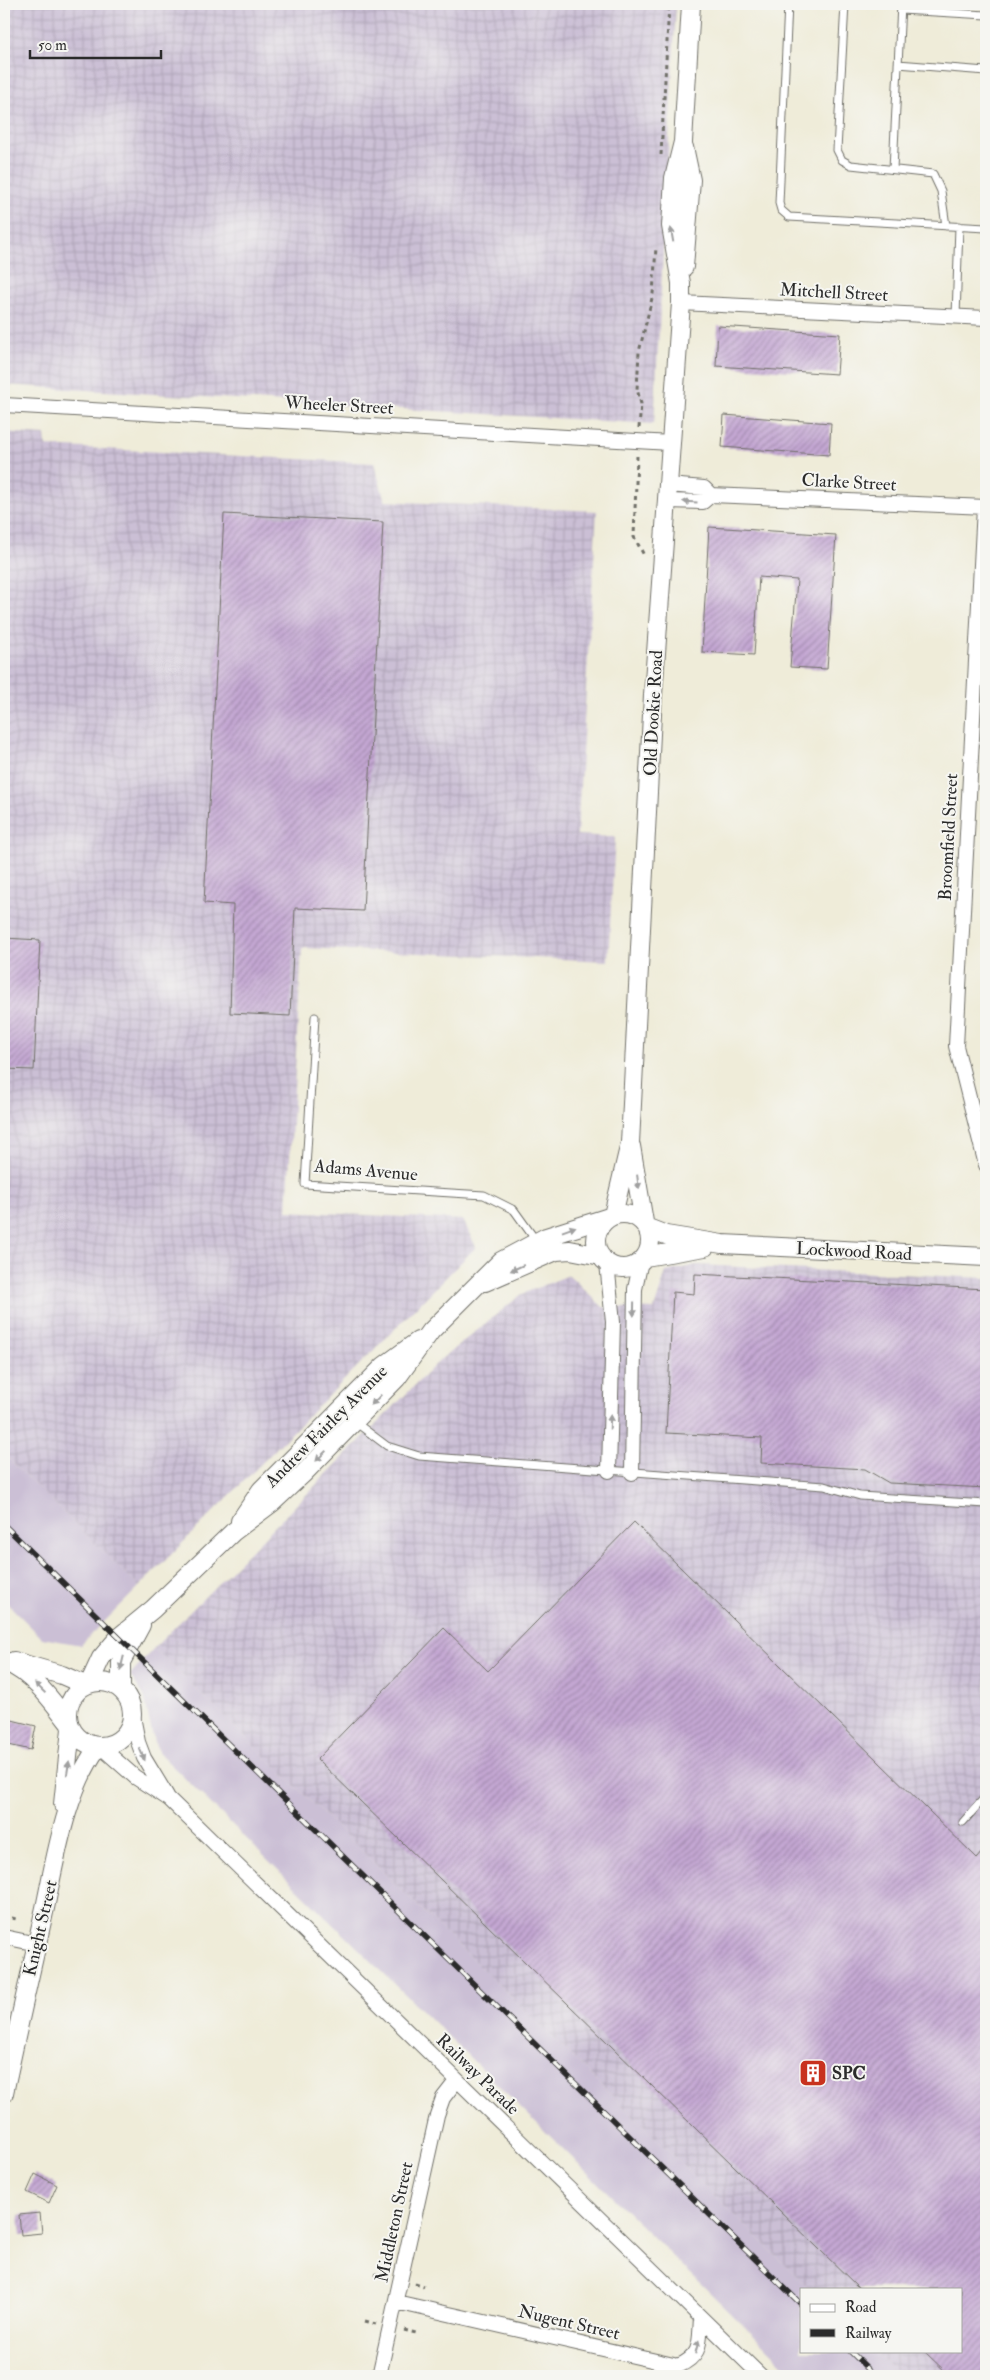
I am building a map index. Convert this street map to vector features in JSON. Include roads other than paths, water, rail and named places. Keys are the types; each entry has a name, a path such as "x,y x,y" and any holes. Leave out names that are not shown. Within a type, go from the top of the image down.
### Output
{"street":[{"name":"Old Dookie Road","path":"611,1216 630,1143 661,587 681,283 686,254 691,180 683,142 691,4"},
{"name":"Mitchell Street","path":"681,303 986,318"},
{"name":"Wheeler Street","path":"4,405 671,443"},
{"name":"Clarke Street","path":"667,493 703,502 711,495 985,507"},
{"name":"Broomfield Street","path":"985,507 956,1046 986,1165"},
{"name":"Old Dookie Road","path":"630,1143 646,1225"},
{"path":"632,1473 634,1288 651,1240 646,1225 633,1215 626,1213 611,1216 598,1231 597,1248 604,1259 615,1267 624,1268 634,1266 643,1259"},
{"name":"Andrew Fairley Avenue","path":"233,1532 261,1490 384,1366 431,1331 502,1261 534,1243 611,1216"},
{"name":"Lockwood Road","path":"646,1225 666,1235 722,1244 986,1257"},
{"name":"Lockwood Road","path":"643,1259 661,1253 722,1244"},
{"name":"Andrew Fairley Avenue","path":"478,1285 556,1251 570,1250 604,1259"},
{"path":"604,1259 613,1322 609,1471"},
{"name":"Andrew Fairley Avenue","path":"87,1684 101,1658 113,1644 153,1609 233,1532 273,1502 303,1474 396,1378 431,1331"},
{"path":"341,1410 355,1422"},
{"path":"296,1455 303,1474"},
{"name":"Andrew Fairley Avenue","path":"121,1690 121,1662 136,1630 153,1609"},
{"path":"4,1659 62,1674 87,1684 106,1682 121,1690 131,1706 130,1725 119,1740 99,1747 82,1741 48,1695 30,1678 4,1659"},
{"path":"70,1726 68,1706 72,1697 87,1684"},
{"name":"Railway Parade","path":"131,1706 138,1742 144,1758 169,1798"},
{"name":"Knight Street","path":"57,1851 70,1726"},
{"name":"Knight Street","path":"4,2093 57,1851 74,1793 89,1759 99,1747"},
{"name":"Railway Parade","path":"99,1747 135,1777 169,1798 761,2376"},
{"path":"4,1937 37,1944"},
{"name":"Middleton Street","path":"379,2376 437,2115 443,2098 457,2080"},
{"name":"Nugent Street","path":"396,2302 678,2366 692,2360 698,2350 701,2318"}],"lane":[{"path":"788,4 779,203 781,210 789,217 986,228"},
{"path":"845,4 837,150 842,160 851,165 933,174 941,191 946,226"},
{"path":"893,169 901,7 986,15"},
{"path":"898,64 986,71"},
{"path":"956,317 959,226"},
{"name":"Adams Avenue","path":"315,1017 305,1184 484,1195 514,1210 532,1235 534,1243"},
{"path":"355,1422 388,1446 418,1456 824,1486 860,1496 986,1504"},
{"path":"963,1822 986,1796"}],"railway":[{"path":"4,1525 800,2303"},
{"path":"851,2352 875,2376"}],"place":[{"name":"SPC","path":"813,2073"}]}
